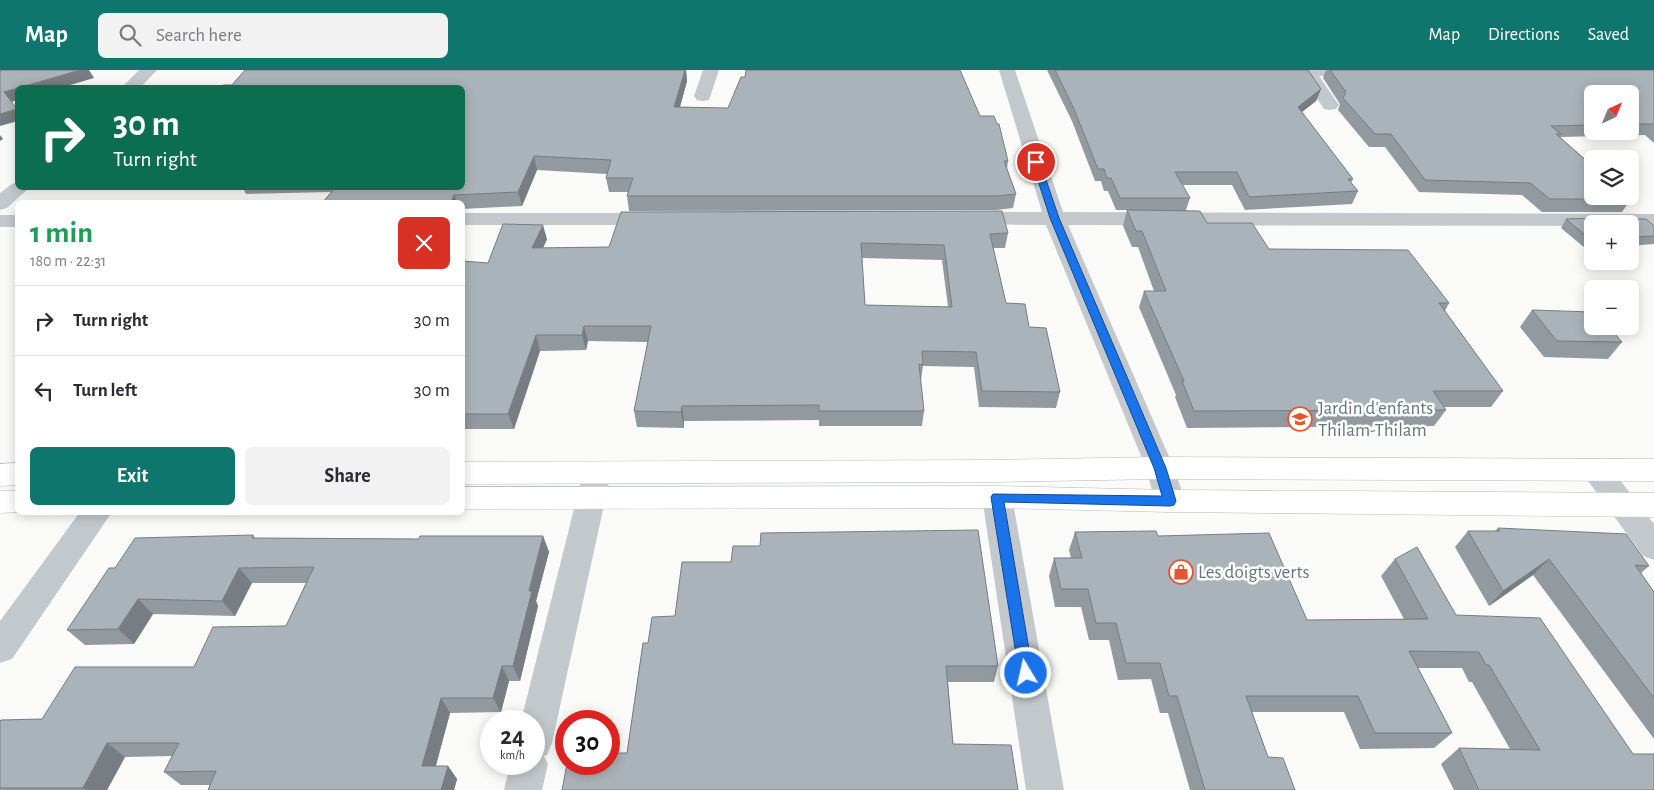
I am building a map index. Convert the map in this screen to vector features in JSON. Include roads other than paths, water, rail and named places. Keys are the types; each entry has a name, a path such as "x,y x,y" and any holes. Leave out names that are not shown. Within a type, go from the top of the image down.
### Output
{"main road":[{"path":"465,498 594,486 982,472 1160,468 1654,470"},
{"path":"0,474 15,474"},
{"path":"465,474 594,486 997,497 1170,501 1654,505"},
{"path":"0,502 15,502"}],"street":[{"path":"122,70 132,85 149,70"},
{"path":"703,96 711,70"},
{"path":"1006,70 1054,218 1160,468 1170,501"},
{"path":"1306,71 1417,70"},
{"path":"1306,71 1330,105"},
{"path":"0,204 17,190"},
{"path":"946,218 1654,220"},
{"path":"465,220 680,219"},
{"path":"0,221 15,221"},
{"path":"1596,470 1654,547"},
{"path":"542,710 594,486"},
{"path":"997,497 1045,790"},
{"path":"0,648 96,515"},
{"path":"523,790 526,775"}],"place":[{"name":"Jardin d'enfants Thilam-Thilam","path":"1300,419"},
{"name":"Les doigts verts","path":"1181,572"}]}
